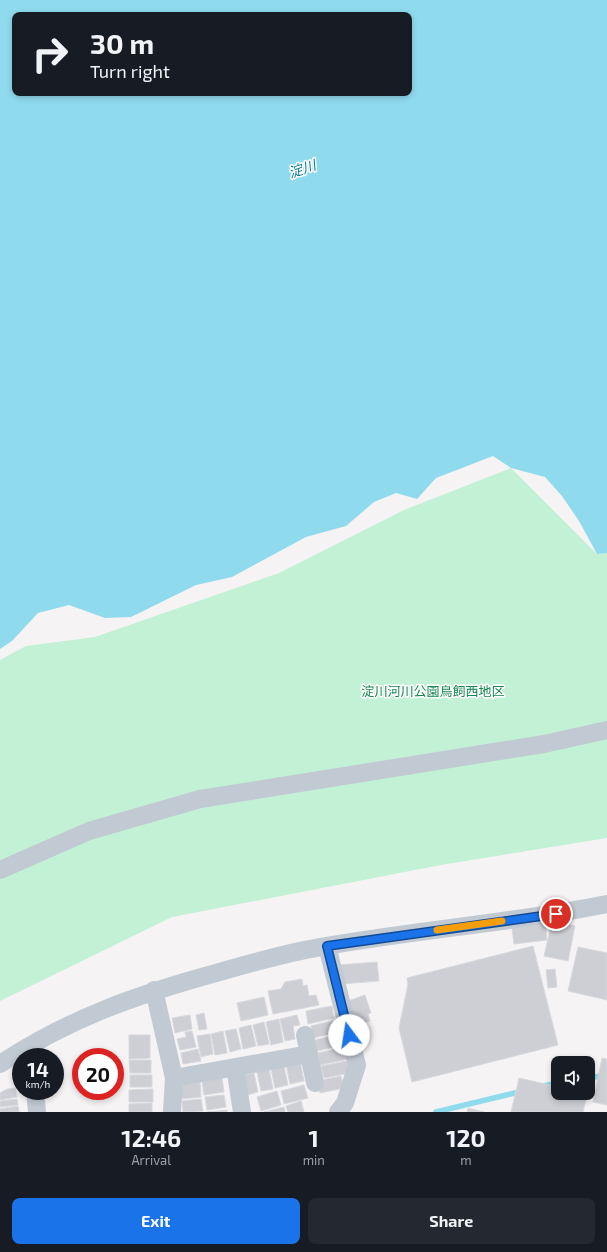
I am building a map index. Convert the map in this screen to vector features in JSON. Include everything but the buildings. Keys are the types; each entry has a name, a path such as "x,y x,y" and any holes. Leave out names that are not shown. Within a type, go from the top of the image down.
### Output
{"street":[{"path":"0,870 89,831 200,799 536,746 607,730"},
{"path":"35,1048 101,1009 154,990 279,955 327,946 556,914 607,904"},
{"path":"327,946 357,1065 345,1103 338,1112"},
{"path":"154,990 174,1078 172,1112"},
{"path":"305,1035 315,1083"},
{"path":"174,1078 309,1054"},
{"path":"0,1064 12,1059"},
{"path":"235,1067 242,1112"},
{"path":"36,1100 37,1112"}],"green space":[{"name":"淀川河川公園鳥飼西地区","path":"511,468 597,554 607,553 607,838 441,865 172,917 0,1001 0,660 26,646 95,637 279,573 404,510"}],"water":[{"name":"淀川","path":"0,0 607,0 607,553 597,554 579,521 562,496 545,477 511,468 493,456 436,478 417,499 396,493 374,502 346,526 306,537 232,577 196,585 131,617 105,618 69,605 38,613 12,641 0,649"}],"waterway":[{"path":"595,1077 607,1075"},
{"path":"543,1086 551,1084"},
{"path":"436,1112 523,1091"}],"slow traffic":[{"path":"437,930 502,921"}],"route":[{"path":"349,1035 327,946 556,914"}]}
